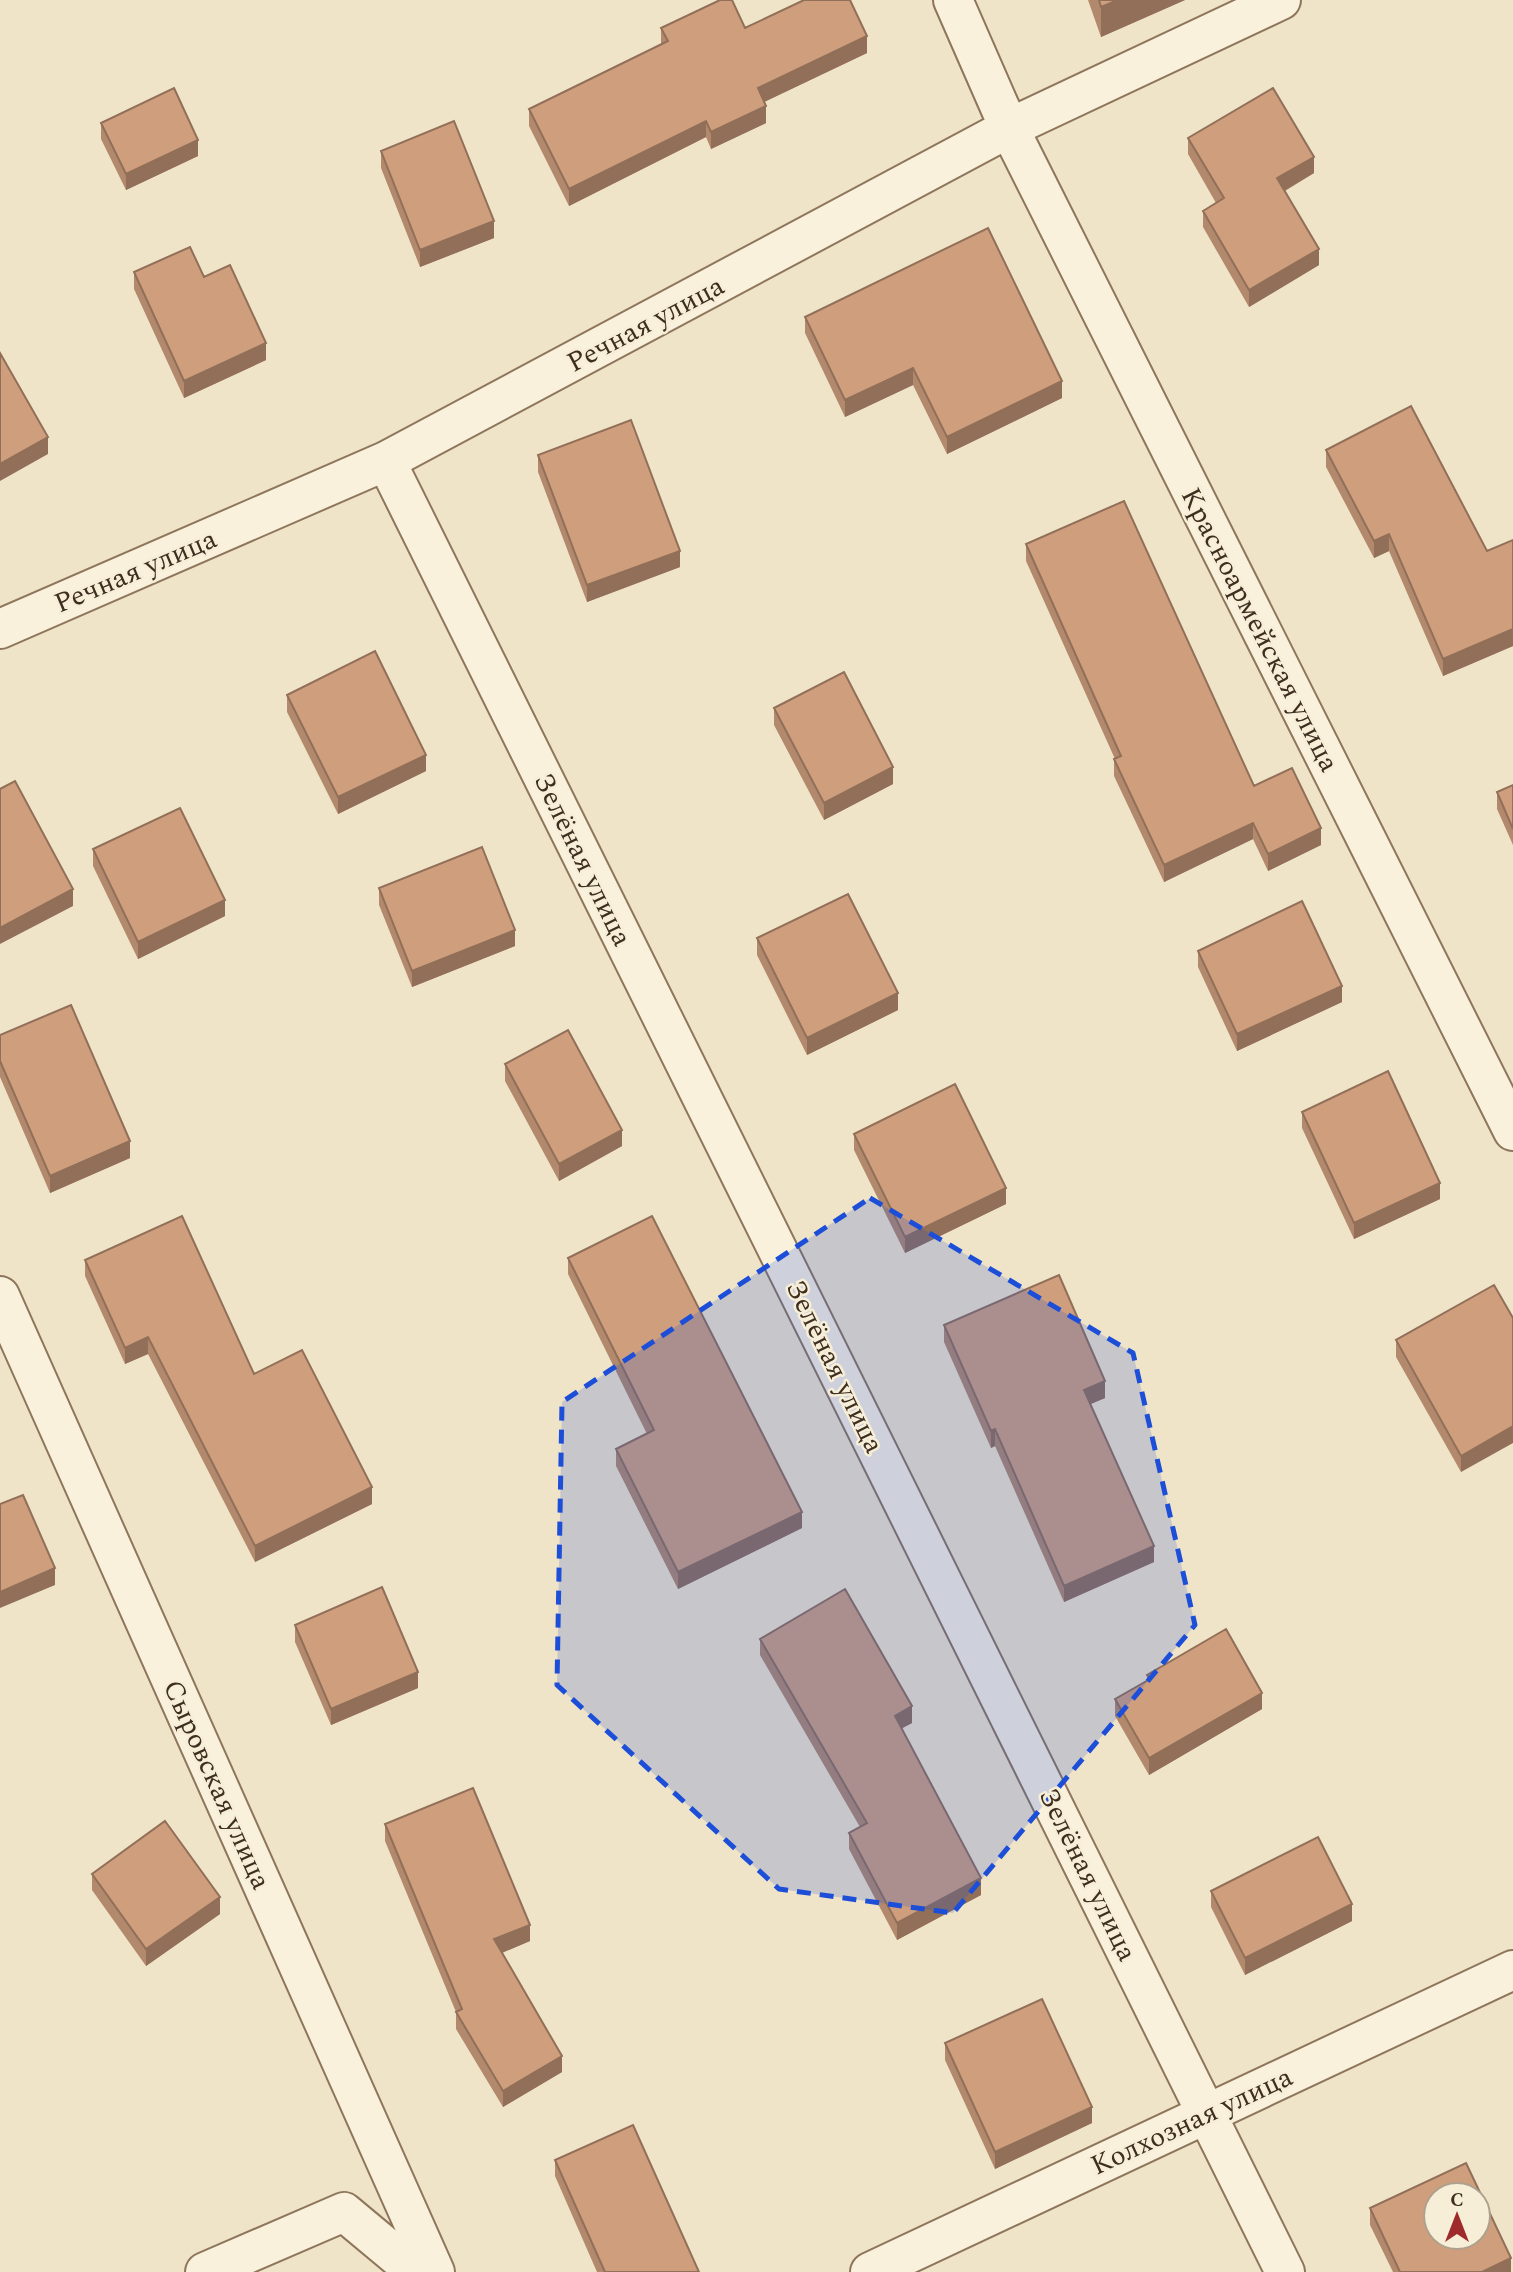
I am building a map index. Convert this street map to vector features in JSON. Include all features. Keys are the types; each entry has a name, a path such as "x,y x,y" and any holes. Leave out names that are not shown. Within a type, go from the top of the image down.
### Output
{"street":[{"name":"Красноармейская улица","path":"953,0 1009,128 1513,1131"},
{"name":"Речная улица","path":"0,629 387,461 1009,128 1281,0"},
{"name":"Зелёная улица","path":"387,461 1285,2272"},
{"name":"Сыровская улица","path":"0,1296 435,2272"},
{"name":"Колхозная улица","path":"870,2272 1513,1970"},
{"path":"205,2272 344,2212 416,2272"}],"highlighted area":[{"path":"870,1198 1133,1353 1195,1625 953,1913 779,1889 557,1685 562,1402"}],"building":[{"path":"720,0 732,0 745,28 804,0 850,0 867,36 758,88 766,106 711,132 706,121 569,189 529,109 668,41 661,28"},
{"path":"1099,0 1118,0 1101,7"},
{"path":"174,88 198,140 126,174 101,123"},
{"path":"1273,88 1314,157 1277,178 1319,249 1249,290 1203,211 1224,198 1188,138"},
{"path":"454,121 494,221 420,250 381,151"},
{"path":"988,228 1062,381 947,437 913,368 845,400 805,317"},
{"path":"190,247 204,277 230,265 266,343 184,381 134,272"},
{"path":"0,353 48,437 0,464"},
{"path":"1411,406 1487,551 1513,540 1513,629 1443,659 1389,534 1374,541 1326,450"},
{"path":"631,420 680,551 587,585 538,455"},
{"path":"1124,501 1254,786 1292,768 1321,828 1268,854 1253,823 1164,865 1114,759 1121,756 1026,544"},
{"path":"375,651 426,755 338,797 287,695"},
{"path":"844,672 893,767 824,803 774,708"},
{"path":"15,781 73,889 0,928 0,789"},
{"path":"1513,785 1513,829 1497,792"},
{"path":"180,808 225,900 138,942 93,849"},
{"path":"482,847 515,930 412,971 379,888"},
{"path":"848,894 898,993 807,1038 757,938"},
{"path":"1302,901 1342,986 1237,1034 1198,951"},
{"path":"71,1005 130,1141 50,1176 0,1061 0,1035"},
{"path":"568,1030 622,1130 559,1164 505,1064"},
{"path":"1388,1071 1440,1183 1354,1223 1302,1112"},
{"path":"955,1084 1006,1188 905,1237 854,1134"},
{"path":"182,1216 254,1374 302,1350 372,1487 255,1546 148,1337 125,1348 85,1260"},
{"path":"652,1216 802,1512 678,1572 616,1449 654,1430 568,1258"},
{"path":"1059,1275 1105,1381 1084,1390 1154,1546 1064,1586 995,1429 991,1431 944,1325"},
{"path":"1494,1285 1513,1318 1513,1426 1461,1456 1396,1340"},
{"path":"23,1495 55,1568 0,1592 0,1504"},
{"path":"382,1587 418,1672 331,1709 295,1625"},
{"path":"845,1589 912,1706 895,1716 981,1878 897,1923 849,1833 867,1823 760,1639"},
{"path":"1226,1629 1262,1693 1149,1758 1115,1699 1150,1679 1147,1675"},
{"path":"473,1788 530,1925 494,1939 562,2056 503,2091 456,2012 462,2009 385,1824"},
{"path":"165,1821 220,1897 146,1949 92,1874"},
{"path":"1318,1837 1352,1904 1245,1958 1211,1891"},
{"path":"1042,1999 1092,2107 995,2152 945,2043"},
{"path":"633,2125 699,2272 605,2272 555,2160"},
{"path":"1466,2163 1475,2181 1428,2181"},
{"path":"1422,2184 1422,2251 1492,2251 1492,2218 1511,2258 1482,2272 1400,2272 1370,2208"}]}
